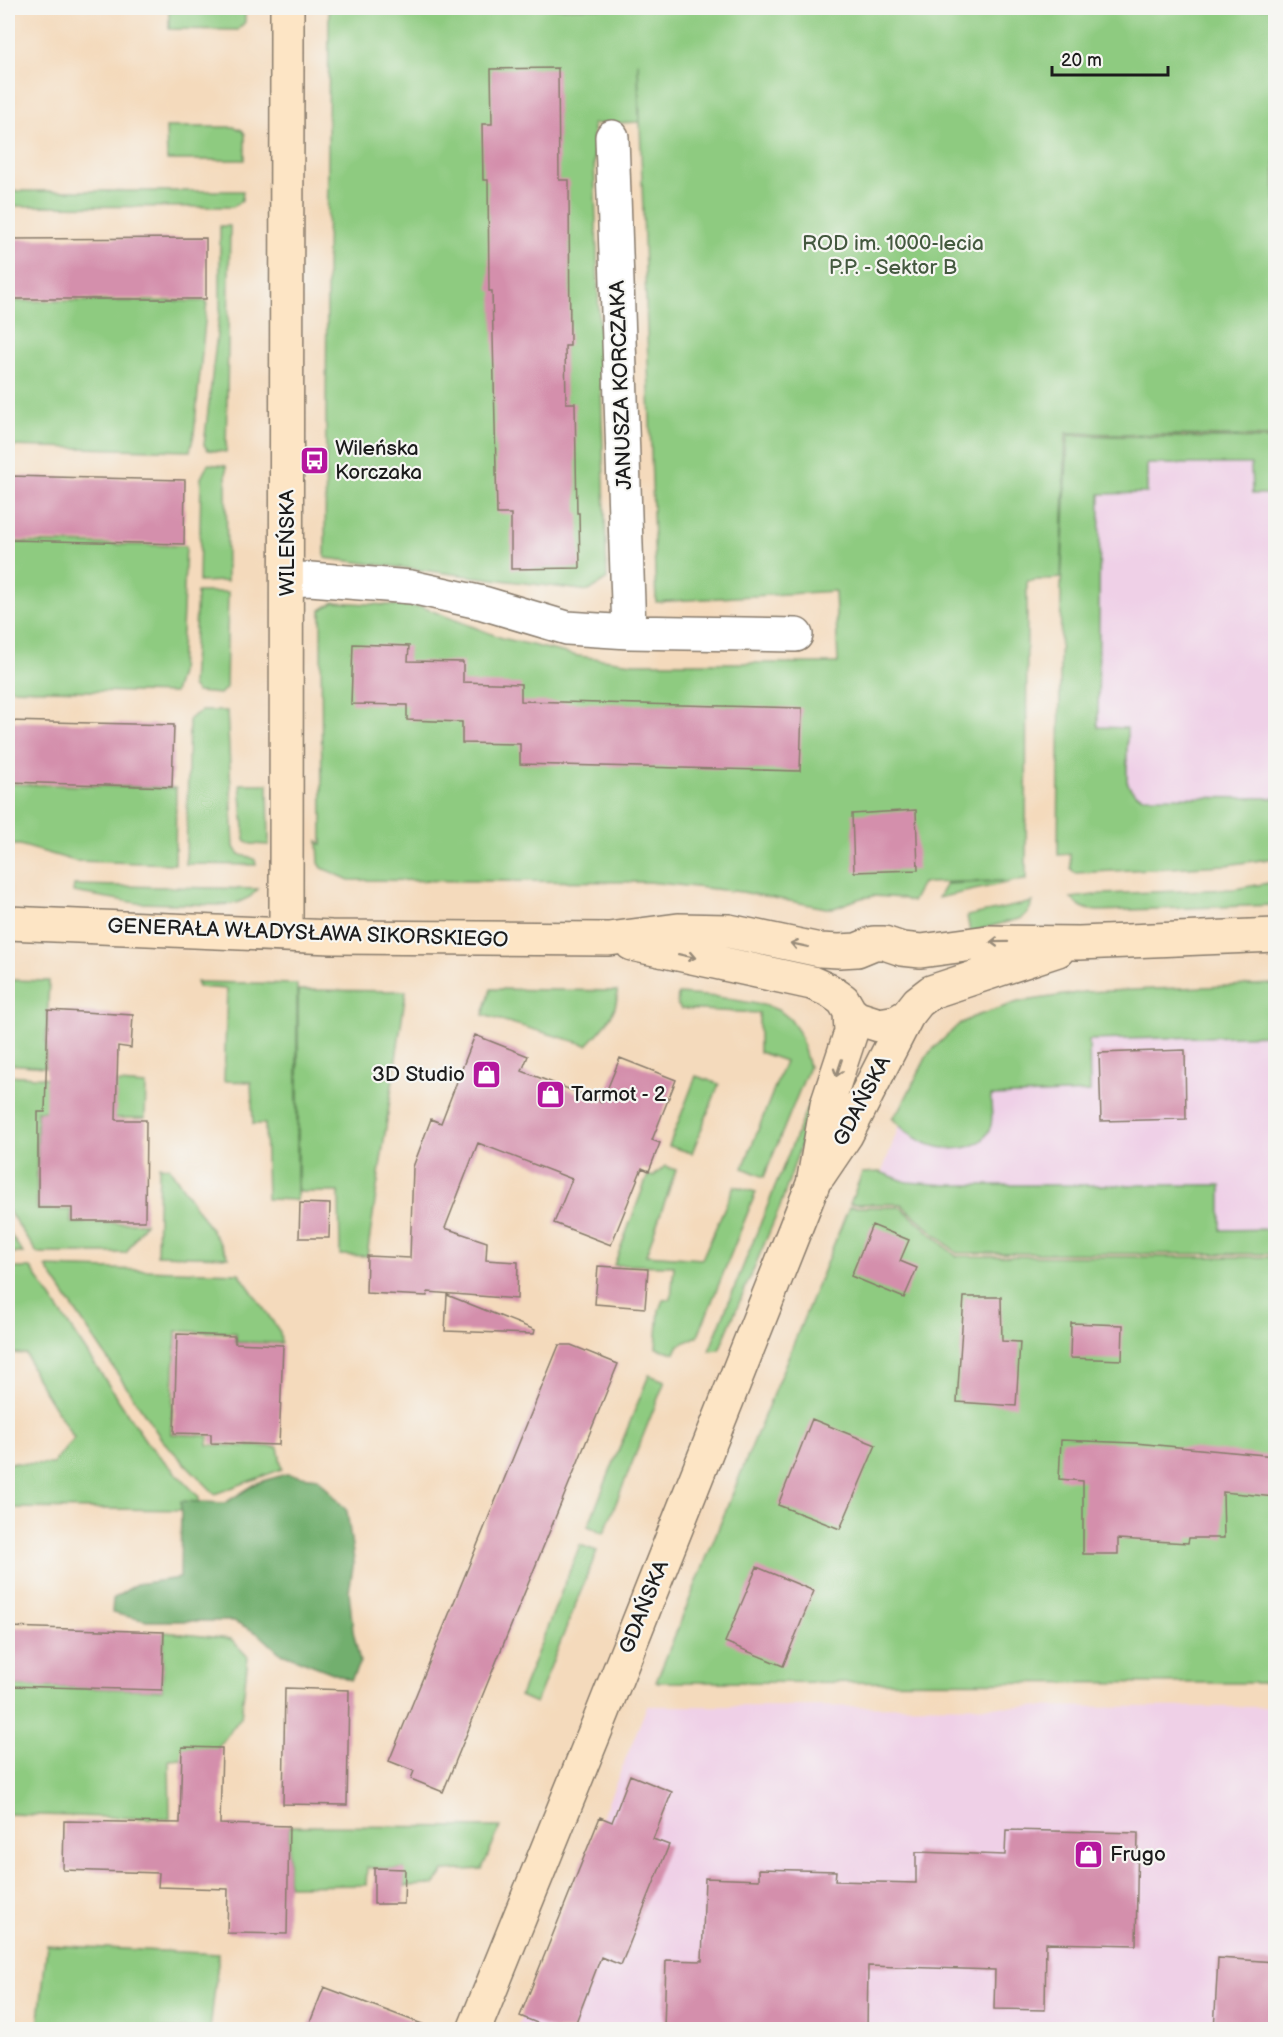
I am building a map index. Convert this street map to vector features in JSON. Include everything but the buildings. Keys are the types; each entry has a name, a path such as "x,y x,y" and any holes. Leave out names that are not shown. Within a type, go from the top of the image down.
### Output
{"street":[{"name":"WILEŃSKA","path":"286,935 287,8"},
{"name":"JANUSZA KORCZAKA","path":"612,137 630,632"},
{"path":"286,580 327,580 411,587 483,603 567,628 630,632 796,635"},
{"name":"GENERAŁA WŁADYSŁAWA SIKORSKIEGO","path":"8,923 331,937 609,939 678,930 729,932 820,950 857,950 865,945 884,943 902,949 932,950 988,942 1079,943 1275,935"},
{"name":"GENERAŁA WŁADYSŁAWA SIKORSKIEGO","path":"609,939 812,983 830,991 868,1023 879,1025 897,1022 932,992 1079,943"},
{"path":"902,949 912,957 922,978 922,991 912,1009"},
{"path":"846,1006 839,987 840,973 847,960 857,950"},
{"name":"GDAŃSKA","path":"474,2030 813,1184 827,1105 851,1032 846,1006"},
{"name":"GDAŃSKA","path":"813,1184 846,1135 912,1009"}],"shaded area":[{"path":"1073,443 1275,444 1275,851 1063,853"},
{"path":"1275,990 1275,1250 879,1180 903,1115 931,1060"},
{"path":"647,1706 1275,1707 1275,2029 516,2030"}],"green space":[{"path":"169,8 245,8 245,22 238,30 169,29"},
{"name":"ROD im. 1000-lecia P.P. - Sektor B","path":"329,8 1275,8 1275,437 1066,433 1061,578 1027,581 1026,880 938,898 946,884 1004,881 922,883 912,902 902,898 874,896 861,898 834,908 826,908 742,892 649,882 349,880 322,868 319,863 318,841 322,845 321,610 334,602 422,607 502,638 578,656 633,663 838,663 835,591 656,602 638,62 639,122 593,124 607,579 589,591 325,558"},
{"path":"166,127 234,127 242,130 245,134 245,160 167,160"},
{"path":"8,191 243,191 242,200 233,207 8,206"},
{"path":"220,226 230,226 226,452 208,450 204,445 220,308"},
{"path":"8,301 207,301 194,434 190,451 8,446"},
{"path":"1068,435 1275,439 1275,494 1252,494 1251,464 1147,464 1147,493 1100,494 1098,727 1127,728 1127,781 1133,792 1141,796 1275,798 1275,858 1226,865 1075,873 1071,869 1070,854 1058,855 1061,588"},
{"path":"208,464 226,466 227,581 199,582 201,478"},
{"path":"8,542 186,546 180,673 174,693 8,689"},
{"path":"197,592 228,592 226,688 220,694 197,692 192,686"},
{"path":"201,711 227,711 234,847 239,854 255,860 256,865 186,864 189,719"},
{"path":"8,784 176,788 175,864 75,861 20,845 8,845"},
{"path":"240,784 268,784 269,845 251,844 245,840"},
{"path":"1275,882 1275,905 1098,911 1083,908 1071,898 1102,894 1234,889"},
{"path":"74,885 258,889 250,897 237,903 223,905 137,903 73,892"},
{"path":"1033,902 1022,918 970,932 967,916"},
{"path":"8,980 49,981 45,1067 8,1064"},
{"path":"196,982 297,984 297,1200 267,1199 265,1124 253,1124 251,1082 224,1081 227,989 198,987"},
{"path":"1275,984 1275,1035 1089,1040 1090,1092 991,1096 990,1128 978,1143 949,1149 929,1145 902,1128 892,1118 901,1107 928,1054 958,1025 973,1017 1018,1002 1084,992"},
{"path":"491,989 617,991 617,999 608,1021 587,1045 483,1015"},
{"path":"298,990 406,991 367,1256 340,1255 339,1192 298,1192"},
{"path":"678,994 718,997 768,1006 780,1011 790,1019 799,1032 809,1067 764,1177 743,1168 785,1061 759,1052 759,1013 681,1009 677,1004"},
{"path":"8,1075 146,1085 145,1118 97,1118 97,1110 37,1111 37,1209 71,1210 71,1223 145,1223 126,1253 37,1253 8,1210"},
{"path":"696,1076 719,1084 692,1153 669,1146"},
{"path":"819,1078 822,1081 780,1207 719,1350 709,1351"},
{"path":"159,1166 169,1167 229,1257 157,1255"},
{"path":"665,1166 676,1170 646,1255 702,1259 734,1186 756,1192 698,1336 679,1345 675,1353 656,1348 659,1310 663,1300 671,1299 674,1266 614,1265 648,1175 653,1177"},
{"path":"880,1172 907,1182 948,1185 1221,1185 1221,1230 1275,1229 1275,1254 957,1253 901,1204 850,1204 862,1173"},
{"path":"849,1207 901,1207 956,1256 1275,1257 1275,1683 656,1682"},
{"path":"8,1231 23,1253 8,1253"},
{"path":"46,1267 239,1273 280,1332 281,1343 236,1342 236,1333 176,1331 171,1434 209,1436 208,1445 278,1447 282,1469 215,1494 162,1440"},
{"path":"8,1268 31,1268 147,1443 199,1497 198,1510 8,1508 8,1463 53,1464 74,1438 35,1376 26,1354 8,1353"},
{"path":"649,1375 665,1381 604,1533 588,1526"},
{"path":"286,1474 318,1478 347,1511 354,1561 349,1591 353,1631 360,1662 351,1680 279,1652 259,1634 234,1621 147,1621 112,1613 113,1599 136,1584 180,1578 181,1501 225,1503 257,1483"},
{"path":"580,1545 597,1551 536,1703 520,1696"},
{"path":"164,1632 231,1639 248,1657 241,1717 211,1757 169,1760 170,1819 8,1814 8,1686 162,1690"},
{"path":"289,1826 500,1827 482,1869 444,1871 434,1885 404,1886 404,1869 367,1868 366,1885 288,1886"},
{"path":"47,1945 219,1954 210,2029 38,2029"}],"place":[{"name":"Wileńska Korczaka","path":"314,460"},
{"name":"3D Studio","path":"486,1074"},
{"name":"Tarmot - 2","path":"550,1094"},
{"name":"Frugo","path":"1089,1854"}]}
